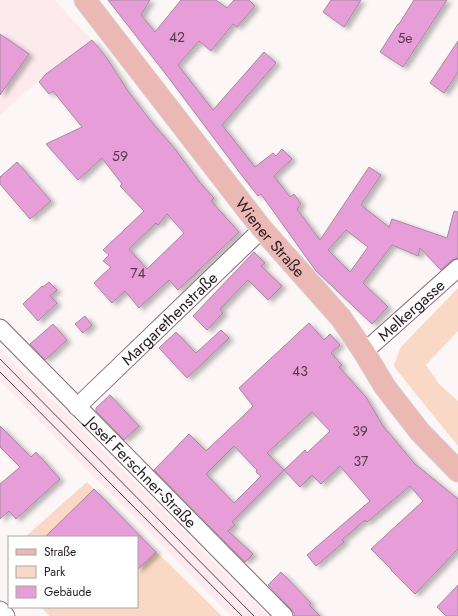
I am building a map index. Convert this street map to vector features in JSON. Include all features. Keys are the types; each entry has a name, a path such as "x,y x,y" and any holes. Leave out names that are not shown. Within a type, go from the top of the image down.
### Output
{"main road":[{"name":"Wiener Straße","path":"86,0 262,229 340,318 364,352 385,387 415,427 458,472"}],"street":[{"name":"Margarethenstraße","path":"77,407 262,229"},
{"name":"Melkergasse","path":"364,352 458,268"},
{"name":"Josef Ferschner-Straße","path":"0,328 284,616"},
{"path":"0,610 6,616"}],"shaded area":[{"path":"0,0 56,0 92,40 46,74 0,115"},
{"path":"0,349 69,415 268,616 231,616 0,381"}],"green space":[{"path":"458,288 458,331 426,365 439,384 458,401 458,446 395,368 394,364 401,347"},
{"path":"87,482 222,616 50,616 42,608 138,608 138,536 26,536"}],"building":[{"path":"108,0 150,0 141,15 155,32 181,0 216,0 227,8 234,0 249,0 255,6 237,27 233,24 211,51 199,41 178,65 213,110 264,52 276,63 222,125 255,167 273,153 276,156 282,149 292,159 274,176 290,197 294,194 301,204 297,209 320,240 369,167 381,175 361,205 389,227 392,219 447,238 454,211 458,212 458,258 452,260 441,270 420,248 418,256 392,245 363,283 388,307 372,324 316,271 261,194 258,196","holes":["346,230 368,247 350,272 328,250"]},
{"path":"331,0 361,0 344,27 323,12"},
{"path":"414,0 447,0 403,67 380,52"},
{"path":"0,34 29,54 0,95"},
{"path":"92,40 106,57 128,91 150,120 214,198 211,201 239,232 178,290 169,280 139,308 125,291 112,303 94,283 111,267 103,261 109,255 103,250 144,211 120,186 122,184 102,158 78,180 46,144 82,127 53,91 49,94 39,82 46,74","holes":["167,214 184,233 147,269 129,249 156,223 158,225"]},
{"path":"458,41 458,72 444,93 430,83"},
{"path":"17,162 51,201 30,219 0,184 0,177"},
{"path":"254,252 265,263 261,266 282,286 268,300 248,280 220,309 223,313 207,330 193,316"},
{"path":"49,282 57,290 50,296 57,303 38,321 23,304 42,286 43,287"},
{"path":"85,316 92,325 83,333 75,324"},
{"path":"309,323 324,340 330,334 340,345 331,353 342,365 339,367 366,397 383,426 415,464 458,499 458,549 415,594 371,549 423,501 410,486 367,522 365,520 342,540 344,542 316,566 307,555 370,501 340,466 321,484 312,475 300,487 284,470 232,522 235,525 228,531 253,554 245,562 154,470 189,434 206,451 242,417 253,406 239,388","holes":["312,412 330,431 307,453 305,450 284,470 267,453","234,446 261,476 234,503 206,474"]},
{"path":"53,324 67,340 45,360 30,344"},
{"path":"221,330 229,338 187,378 159,348 176,332 196,353"},
{"path":"110,395 139,426 124,440 96,411 96,408"},
{"path":"0,426 31,457 36,452 60,479 16,519 9,511 0,519 0,484 20,467 0,447"},
{"path":"94,489 156,552 138,569 138,536 46,536"},
{"path":"281,572 311,603 309,605 320,616 294,616 291,609 268,585"},
{"path":"458,585 458,616 446,616 437,607"}],"tram line":[{"path":"0,359 254,616"},
{"path":"0,372 242,616"}]}
